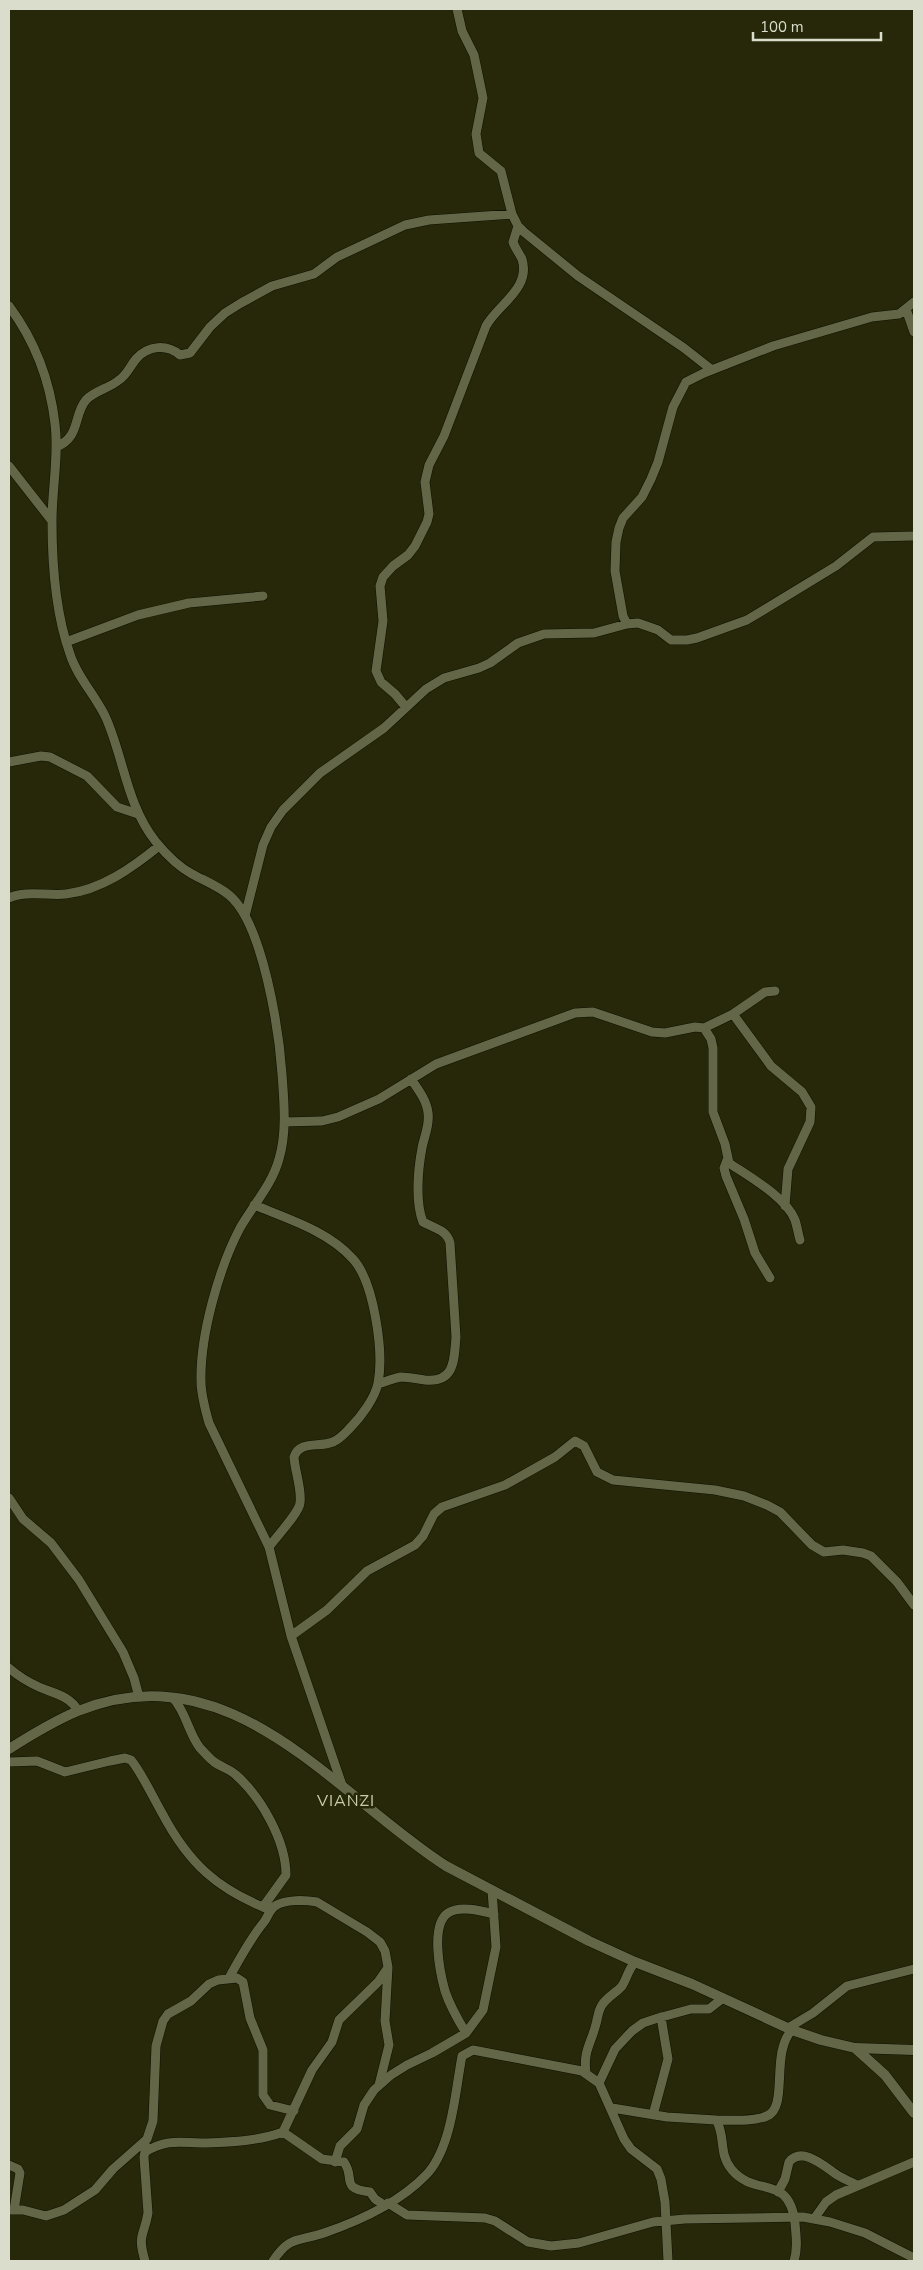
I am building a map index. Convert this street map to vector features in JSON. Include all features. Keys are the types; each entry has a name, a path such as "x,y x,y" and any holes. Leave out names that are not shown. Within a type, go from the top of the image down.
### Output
{"street":[{"path":"457,9 462,31 474,55 483,98 476,134 479,153 501,171 512,214 518,226 578,276 684,348 712,370"},
{"path":"56,447 64,444 70,437 78,422 84,402 88,397 120,380 137,357 153,348 160,347 170,348 180,355 190,353 210,327 225,313 260,292 272,286 314,274 337,257 406,225 429,220 512,214"},
{"path":"405,706 382,682 376,671 383,622 380,586 383,577 393,566 408,555 422,534 429,514 425,482 429,465 444,436 486,326 491,317 517,289 522,280 522,260 513,242 518,226"},
{"path":"627,624 623,616 615,571 616,542 619,528 623,518 642,497 651,479 658,462 670,414 680,390 693,378 781,344 872,318 899,314 914,302"},
{"path":"9,306 23,327 44,369 52,399 56,447 52,521 58,603 66,642 74,664 107,722 138,814 159,846 189,872 228,894 245,916 274,1005 282,1073 284,1122 279,1159 274,1174 254,1205 224,1262 204,1348 201,1380 202,1401 208,1423 269,1547 291,1636 342,1785"},
{"path":"906,309 914,332"},
{"path":"9,466 52,521"},
{"path":"245,916 263,844 284,810 320,774 384,728 405,706 426,689 444,678 490,663 518,643 531,637 553,633 594,633 627,624 647,625 671,640 697,638 747,620 836,566 873,537 914,536"},
{"path":"66,642 138,614 189,603 263,596"},
{"path":"9,762 41,756 50,758 87,776 117,807 138,814"},
{"path":"9,898 21,895 65,894 87,891 102,886 139,862 159,846"},
{"path":"284,1122 322,1121 338,1117 380,1099 424,1070 575,1013 593,1012 652,1032 665,1033 695,1027 704,1028 733,1014 765,992 775,991"},
{"path":"733,1014 771,1066 802,1092 811,1107 810,1122 788,1169 785,1206"},
{"path":"704,1028 711,1039 713,1112 725,1144 727,1160 724,1168 726,1176 744,1219 755,1253 770,1278"},
{"path":"378,1384 401,1377 432,1381 443,1378 450,1374 455,1352 456,1323 448,1235 423,1222 419,1212 420,1159 428,1112 421,1093 411,1078"},
{"path":"727,1160 728,1163 760,1182 785,1206 795,1220 800,1240"},
{"path":"254,1205 304,1225 330,1239 354,1260 366,1281 374,1312 379,1359 378,1384 363,1412 340,1438 324,1445 301,1447 296,1451 294,1457 300,1498 299,1509 269,1547"},
{"path":"291,1636 327,1610 367,1571 415,1545 423,1536 434,1514 442,1507 505,1485 555,1457 575,1441 584,1446 597,1472 613,1480 715,1490 744,1496 767,1505 780,1512 812,1545 824,1552 843,1550 870,1556 897,1582 914,1605"},
{"path":"9,1498 22,1519 66,1560 123,1652 134,1678 139,1697"},
{"path":"9,1668 23,1679 67,1699 75,1704 78,1711"},
{"path":"9,1750 45,1727 78,1711 115,1700 139,1697 194,1700 235,1715 282,1740 342,1785 424,1852 492,1890 635,1962 692,1984 790,2029 855,2048 914,2050"},
{"path":"174,1698 182,1707 193,1738 200,1747 212,1761 234,1773 254,1793 271,1823 284,1857 286,1875 267,1909 264,1922 254,1932 229,1978"},
{"path":"9,1762 37,1761 65,1772 125,1758 131,1760 170,1828 195,1863 220,1884 267,1909"},
{"path":"335,2162 340,2146 358,2129 368,2096 379,2085 407,2065 432,2054 466,2033 483,2010 491,1979 497,1938 492,1890"},
{"path":"267,1909 278,1904 308,1900 317,1902 350,1921 380,1942 385,1951 388,1967 385,2016 389,2045 379,2085"},
{"path":"466,2033 446,1992 437,1938 441,1922 448,1913 464,1909 494,1914"},
{"path":"586,2073 585,2053 600,2009 619,1990 625,1981 628,1970 635,1962"},
{"path":"145,2152 163,2143 247,2140 267,2138 283,2132 312,2070 332,2042 339,2020 378,1982 388,1967"},
{"path":"612,2108 653,2115 716,2120 758,2119 768,2116 778,2104 778,2071 782,2045 790,2029 814,2013 847,1986 914,1970"},
{"path":"145,2261 140,2236 147,2222 148,2213 145,2152 153,2122 156,2046 163,2021 168,2014 191,2001 209,1984 218,1980 237,1978 243,1982 250,2018 263,2050 263,2095 270,2105 294,2111"},
{"path":"599,2083 615,2049 622,2040 643,2023 691,2009 709,2009 723,1998"},
{"path":"653,2115 668,2059 661,2017"},
{"path":"855,2048 885,2075 914,2113"},
{"path":"273,2261 281,2249 288,2243 322,2234 386,2204 409,2190 427,2174 439,2156 447,2135 462,2056 467,2051 473,2050 494,2052 559,2065 586,2073 599,2083 612,2108 624,2139 631,2149 650,2162 661,2179 668,2261"},
{"path":"716,2120 719,2127 722,2149 733,2171 755,2184 784,2194 790,2201 794,2218 797,2251 794,2261"},
{"path":"283,2132 322,2159 344,2162 348,2181 357,2191 370,2192 374,2199 407,2215 471,2216 495,2221 528,2242 539,2246 564,2246 579,2243 653,2222 728,2218 794,2218 814,2219 865,2233 914,2258"},
{"path":"9,2165 18,2169 20,2173 11,2210 23,2210 46,2216 64,2210 95,2190 113,2168 147,2140"},
{"path":"778,2192 785,2179 789,2162 796,2157 806,2157 822,2163 836,2174 857,2185"},
{"path":"814,2219 826,2202 857,2185 914,2162"}],"district":[{"name":"VIANZI","path":"346,1801"}]}
